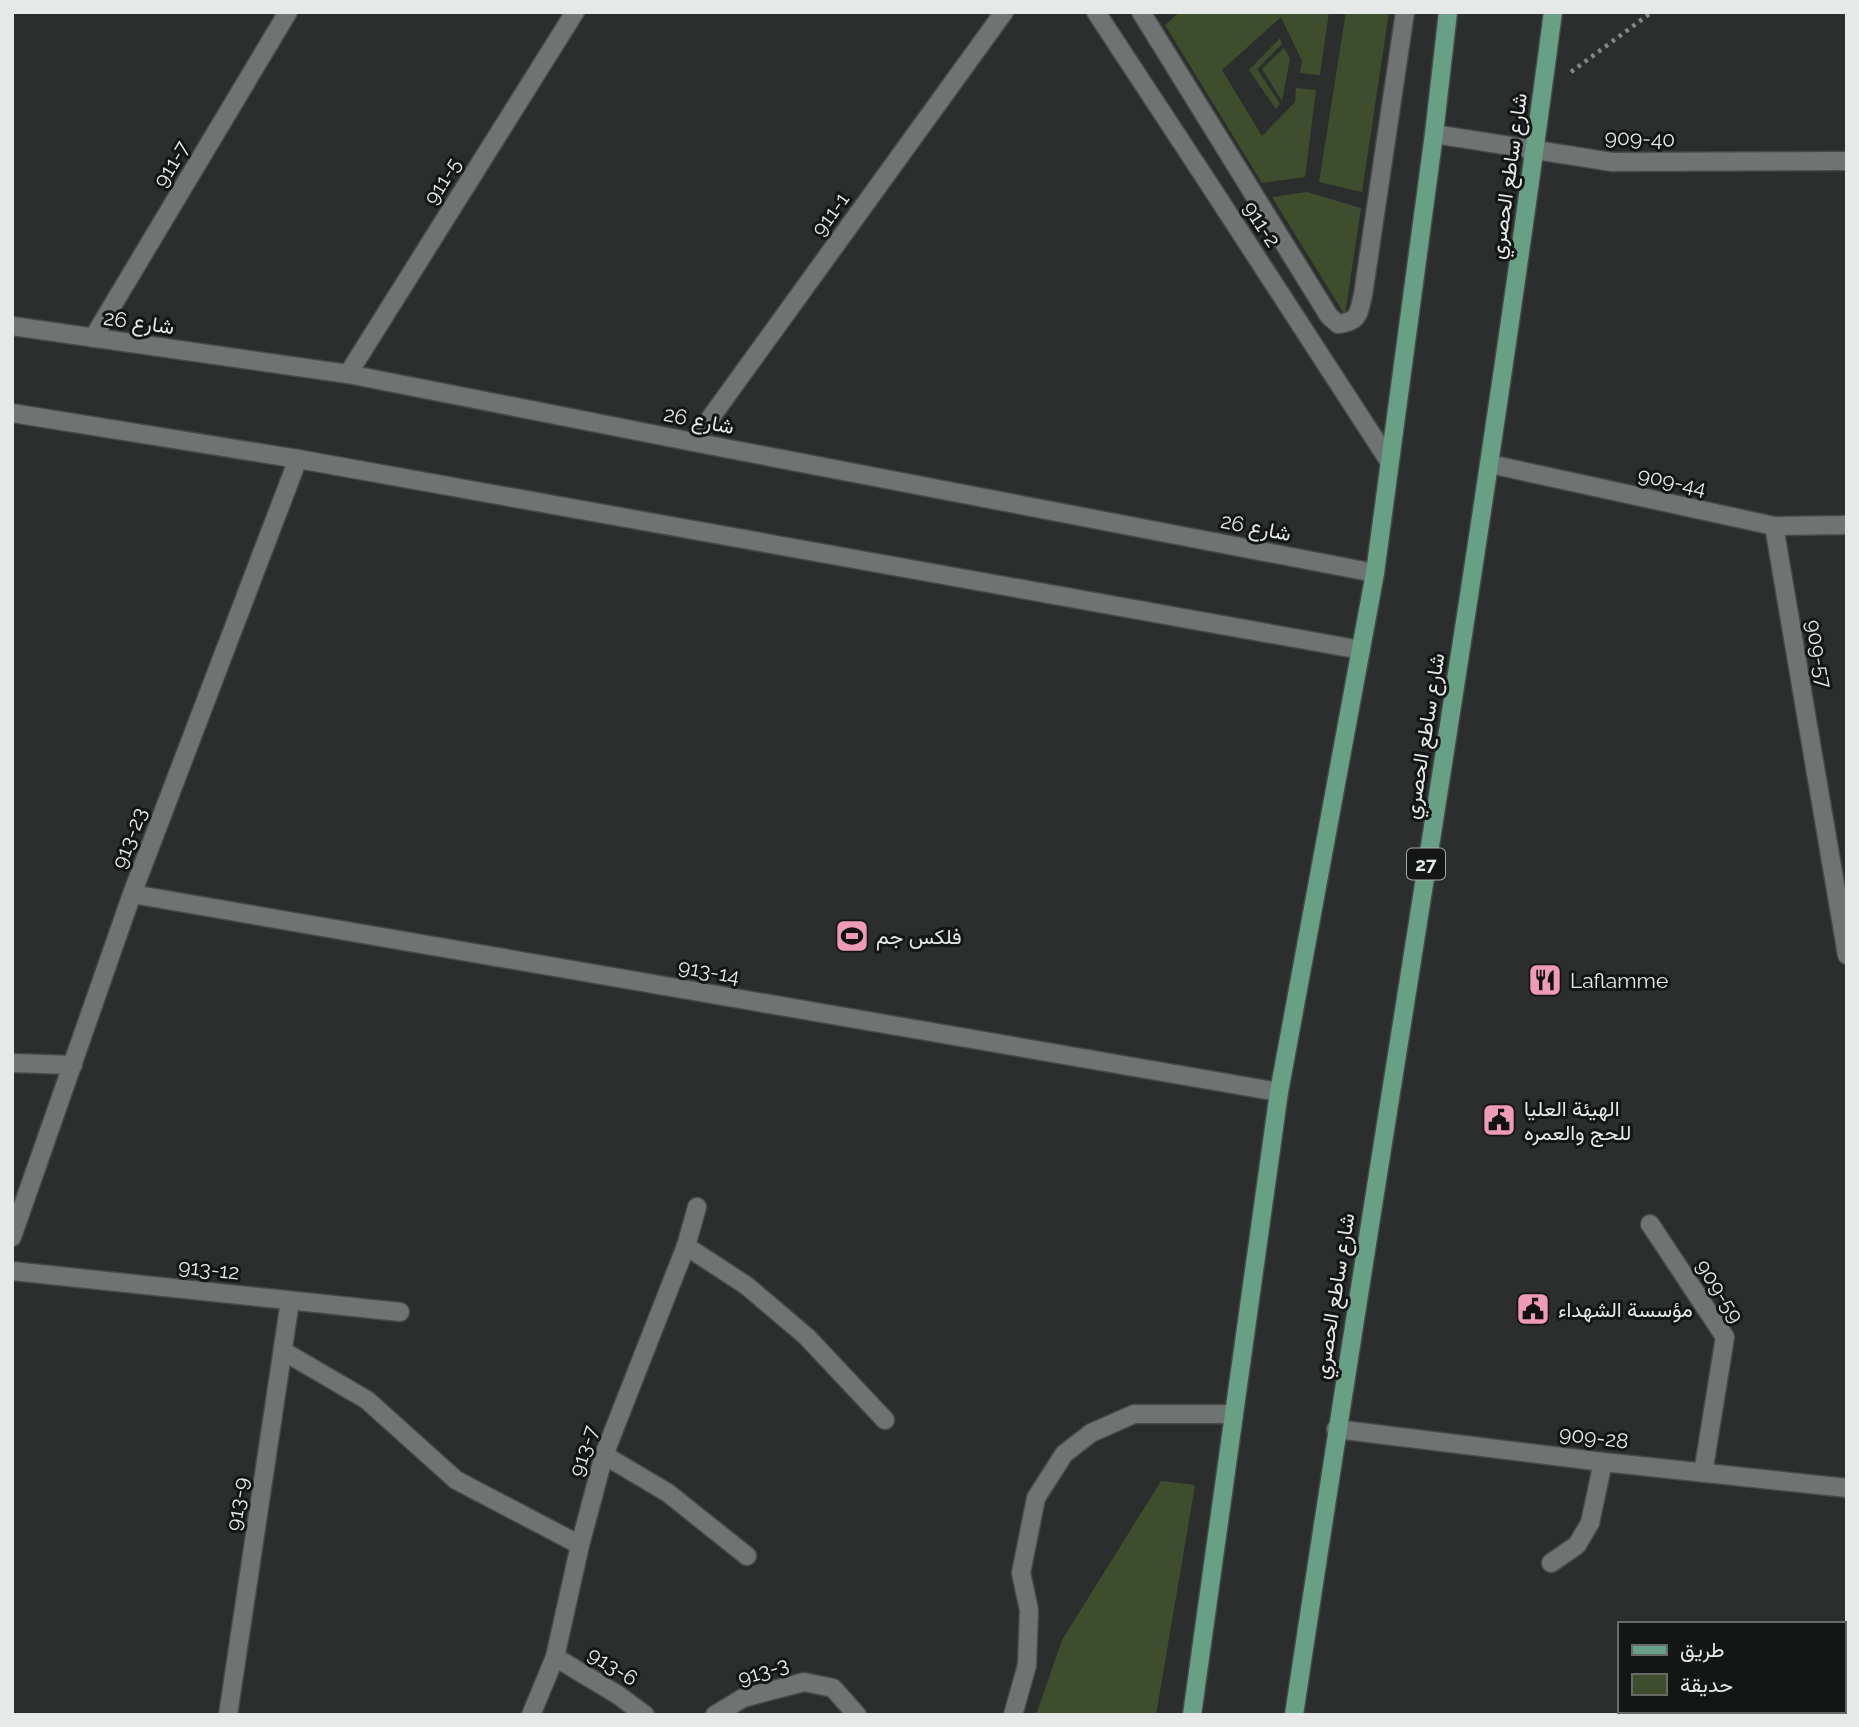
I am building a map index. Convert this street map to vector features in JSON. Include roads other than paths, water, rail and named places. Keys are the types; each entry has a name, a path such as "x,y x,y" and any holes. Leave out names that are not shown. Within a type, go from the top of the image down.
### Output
{"main road":[{"path":"1192,1715 1279,1092 1374,573 1448,12"},
{"name":"شارع ساطع الحصري","path":"1293,1715 1490,464 1553,12"}],"street":[{"name":"911-7","path":"93,338 288,12"},
{"name":"911-5","path":"348,374 575,12"},
{"name":"911-1","path":"692,442 1004,12"},
{"name":"911-2","path":"1096,12 1388,461"},
{"path":"1141,12 1328,316 1338,324 1350,323 1358,315 1363,295 1405,12"},
{"name":"909-40","path":"1434,134 1612,162 1847,161"},
{"name":"شارع 26","path":"12,326 348,374 1374,573"},
{"path":"12,413 298,459 1361,650"},
{"name":"913-23","path":"12,1237 132,894 298,459"},
{"name":"909-44","path":"1490,464 1774,526 1847,525"},
{"name":"909-57","path":"1774,526 1847,955"},
{"name":"913-14","path":"132,894 1279,1092"},
{"path":"12,1063 73,1065"},
{"name":"913-7","path":"531,1715 555,1657 580,1545 604,1455 686,1246 697,1207"},
{"name":"909-59","path":"1650,1224 1725,1337 1703,1473"},
{"path":"686,1246 747,1286 807,1337 885,1420"},
{"name":"913-12","path":"12,1271 400,1312"},
{"name":"913-9","path":"228,1715 290,1301"},
{"path":"283,1351 367,1400 456,1480 580,1545"},
{"path":"1013,1715 1027,1665 1029,1610 1021,1573 1036,1498 1063,1454 1091,1433 1134,1414 1233,1414"},
{"name":"909-28","path":"1336,1429 1847,1489"},
{"path":"604,1455 668,1493 747,1556"},
{"path":"1551,1563 1577,1545 1590,1523 1602,1462"},
{"name":"913-6","path":"555,1657 618,1695 645,1715"},
{"name":"913-3","path":"715,1715 743,1698 804,1682 833,1688 857,1715"}],"place":[{"name":"فلكس جم","path":"852,936"},
{"name":"Laflamme","path":"1545,980"},
{"name":"الهيئة العليا للحج والعمره","path":"1499,1120"},
{"name":"مؤسسة الشهداء","path":"1533,1309"}]}
